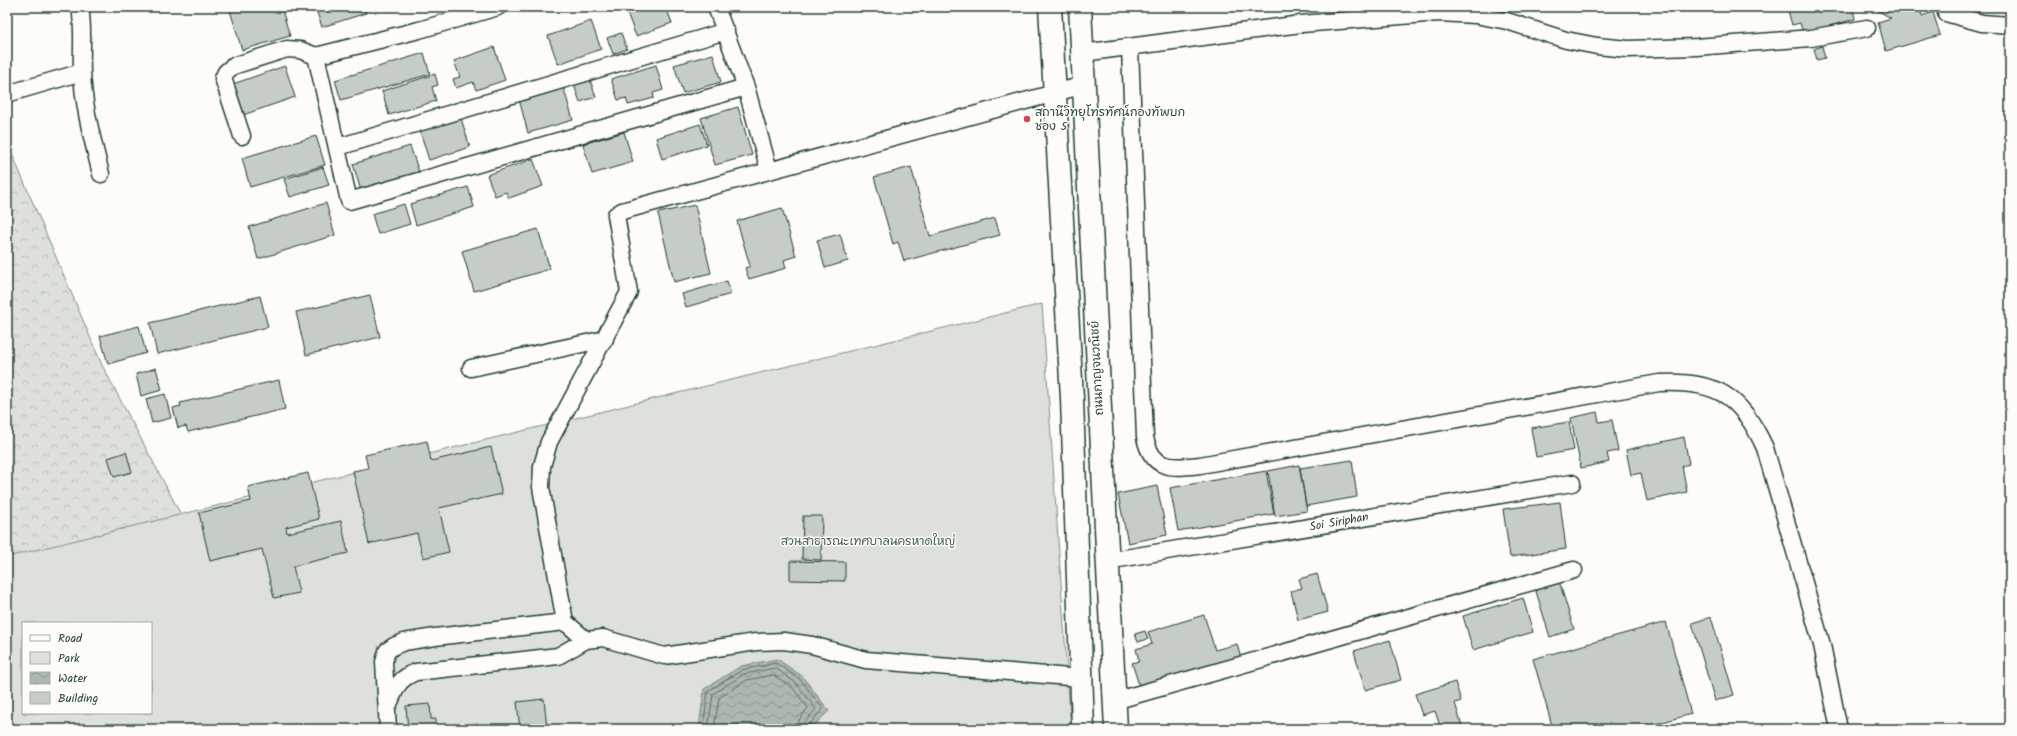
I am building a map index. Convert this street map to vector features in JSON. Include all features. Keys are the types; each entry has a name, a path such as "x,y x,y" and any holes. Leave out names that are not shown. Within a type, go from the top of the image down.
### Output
{"main road":[{"path":"1050,7 1056,92 1072,398 1083,729"},
{"name":"ถนนกาญจนวณิชย์","path":"1080,7 1116,729"}],"street":[{"path":"80,7 83,37 82,72 89,123 101,174"},
{"path":"242,136 223,78 226,72 234,66 287,50 300,50 316,56 419,30 498,7"},
{"path":"716,7 746,87 769,170"},
{"path":"1083,53 1130,48 1301,24 1439,13 1475,15 1507,21 1566,40 1597,46 1628,49 1696,47 1811,38 1867,28"},
{"path":"1946,13 1982,23 2010,25"},
{"path":"338,146 726,31"},
{"path":"1130,48 1145,437 1147,448 1152,458 1170,467 1200,465 1659,383 1685,382 1714,389 1737,405 1747,416 1756,429 1765,448 1822,645 1839,729"},
{"path":"316,56 338,146 349,201 746,87"},
{"path":"7,94 82,72"},
{"path":"586,640 564,622 541,486 542,466 550,442 562,415 630,292 616,215 622,211 769,170 1084,85"},
{"path":"471,368 605,339"},
{"name":"Soi Siriphan","path":"1107,561 1572,483"},
{"path":"1114,702 1574,570"},
{"path":"388,729 388,706 384,662 385,654 394,646 435,637 564,622"},
{"path":"388,706 399,682 407,675 427,670 558,656 586,640 603,638 664,656 756,642 784,641 812,645 866,660 1081,678"}],"green space":[{"path":"7,142 102,365 294,729 7,729"},
{"name":"สวนสาธารณะเทศบาลนครหาดใหญ่","path":"1042,304 1071,729 7,729 7,557"}],"water":[{"path":"777,659 802,676 829,711 810,729 699,729 704,689 741,666"}],"building":[{"path":"229,7 281,7 290,36 242,50"},
{"path":"315,7 364,7 366,13 322,27"},
{"path":"644,7 666,7 672,23 636,36 627,13"},
{"path":"1787,7 1860,7 1853,9 1855,19 1803,33 1800,23 1792,25"},
{"path":"1871,7 1923,7 1920,9 1922,16 1933,12 1940,35 1886,51 1878,22 1891,18"},
{"path":"591,21 601,49 558,64 548,36"},
{"path":"621,33 627,49 613,54 607,38"},
{"path":"1822,46 1825,58 1817,60 1814,49"},
{"path":"494,47 505,80 476,90 473,82 456,88 453,79 460,77 454,61"},
{"path":"424,53 430,74 341,100 335,80"},
{"path":"713,54 721,82 683,93 674,65"},
{"path":"656,65 663,90 653,93 654,98 628,105 626,98 618,100 611,79"},
{"path":"285,66 295,97 243,115 233,84"},
{"path":"435,74 438,85 432,87 436,101 389,115 382,91"},
{"path":"590,80 596,97 580,102 574,85"},
{"path":"563,86 573,120 528,133 519,99"},
{"path":"738,107 752,155 715,165 701,118"},
{"path":"460,115 470,147 429,160 419,128"},
{"path":"700,124 707,145 662,159 656,138"},
{"path":"624,132 633,162 592,174 583,144"},
{"path":"316,136 325,165 250,187 242,158"},
{"path":"410,146 419,172 361,191 353,164"},
{"path":"533,159 543,186 509,198 506,192 495,196 487,175"},
{"path":"323,167 329,185 290,197 284,179"},
{"path":"911,167 930,236 995,218 1000,235 904,261 898,242 893,244 874,177"},
{"path":"468,187 474,207 416,225 410,204"},
{"path":"326,203 335,235 258,259 249,227"},
{"path":"404,204 410,224 378,234 372,214"},
{"path":"695,205 711,273 674,282 658,213"},
{"path":"782,208 796,256 784,260 786,268 749,279 745,268 750,266 737,221"},
{"path":"538,229 550,269 474,291 462,251"},
{"path":"840,234 848,261 825,268 817,240"},
{"path":"727,281 731,294 686,307 682,294"},
{"path":"370,295 380,337 306,355 296,312"},
{"path":"260,296 268,327 157,354 150,323"},
{"path":"139,326 146,353 108,364 100,336"},
{"path":"156,368 162,390 141,396 136,374"},
{"path":"279,380 285,409 188,432 186,426 178,428 173,408 181,406 180,403"},
{"path":"165,394 171,418 152,423 146,399"},
{"path":"1597,412 1599,422 1612,420 1618,451 1607,453 1609,462 1581,468 1571,418"},
{"path":"1569,422 1574,450 1536,457 1531,428"},
{"path":"1684,437 1689,464 1682,466 1687,492 1647,501 1641,473 1631,475 1626,450"},
{"path":"427,441 431,461 491,447 502,494 439,508 449,552 423,558 417,533 369,544 353,471 368,468 365,455"},
{"path":"126,452 132,472 114,477 108,458"},
{"path":"1352,460 1357,497 1306,506 1300,468"},
{"path":"1299,465 1307,511 1275,516 1268,471"},
{"path":"1266,471 1274,514 1178,531 1170,488"},
{"path":"308,473 319,519 286,527 287,533 341,521 348,553 293,566 299,593 274,598 262,549 210,561 199,513 251,501 248,487"},
{"path":"1157,486 1167,535 1128,543 1118,494"},
{"path":"1560,502 1566,549 1510,557 1503,509"},
{"path":"803,516 822,516 821,560 802,559"},
{"path":"790,561 845,562 845,581 790,580"},
{"path":"1317,574 1328,612 1298,620 1291,591 1302,588 1299,579"},
{"path":"1559,581 1574,629 1550,637 1535,588"},
{"path":"1523,598 1533,632 1473,650 1463,616"},
{"path":"1204,615 1215,650 1237,644 1241,659 1149,686 1147,682 1139,685 1132,663 1139,661 1136,649 1152,644 1148,632"},
{"path":"1711,617 1734,695 1715,701 1692,623"},
{"path":"1666,622 1691,714 1638,729 1553,729 1533,659"},
{"path":"1145,631 1148,639 1138,642 1135,634"},
{"path":"1390,640 1401,680 1365,690 1354,651"},
{"path":"1455,682 1461,701 1455,703 1463,729 1441,729 1435,711 1422,715 1415,694"},
{"path":"544,699 547,729 520,729 517,702"},
{"path":"430,704 431,719 436,719 436,729 408,729 406,706"}],"place":[{"name":"สถานีวิทยุโทรทัศน์กองทัพบก ช่อง 5","path":"1027,119"}]}
